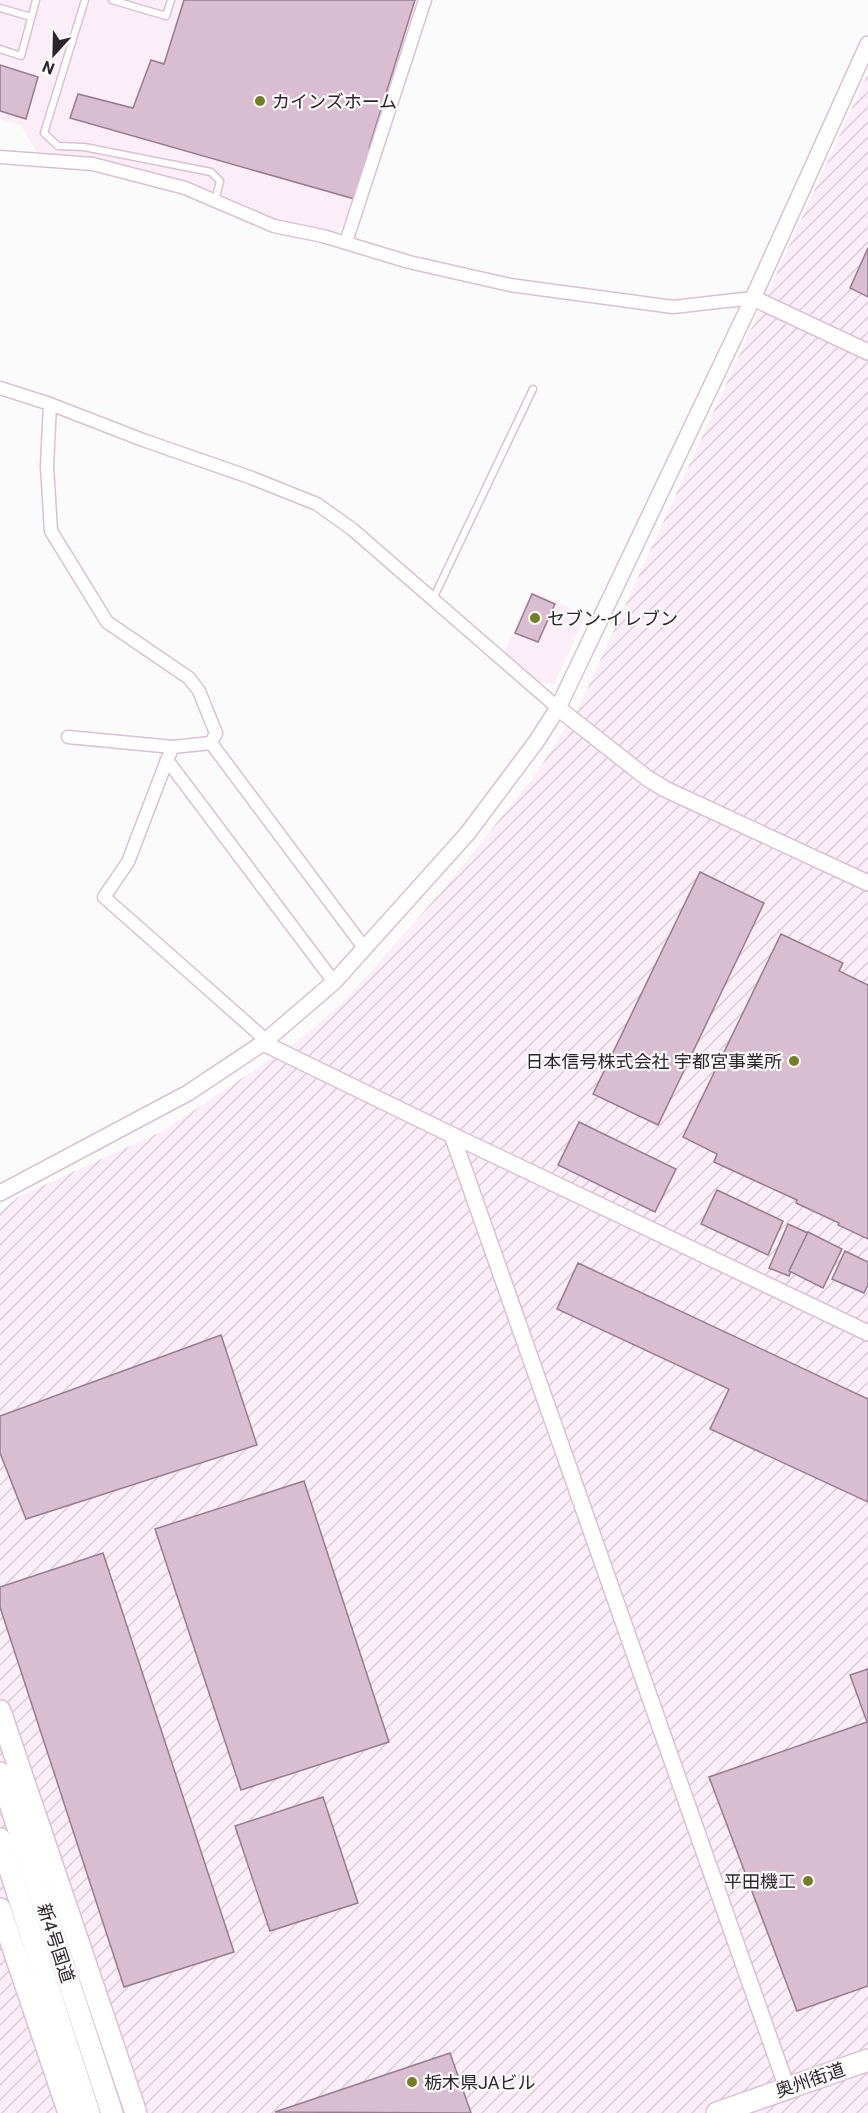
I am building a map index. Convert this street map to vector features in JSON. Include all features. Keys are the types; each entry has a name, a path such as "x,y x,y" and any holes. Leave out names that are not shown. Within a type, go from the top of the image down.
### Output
{"highway":[{"path":"0,1711 136,2113"},
{"name":"新4号国道","path":"0,1773 112,2113"},
{"name":"新4号国道","path":"0,1839 89,2113"},
{"path":"0,1909 69,2113"},
{"name":"奥州街道","path":"717,2113 868,2060"}],"street":[{"path":"346,242 425,0"},
{"path":"0,1193 188,1093 264,1041 334,982 467,834 536,742 558,708 753,298 868,44"},
{"path":"0,157 93,164 184,188 273,226 323,236 409,262 510,285 673,307 753,298 868,352"},
{"path":"0,388 50,404 317,504 352,529 558,708 647,778 665,789 868,883"},
{"path":"50,404 47,466 51,531 107,622 189,678 199,691 216,733 212,743"},
{"path":"68,737 172,747 212,743"},
{"path":"212,743 365,949"},
{"path":"172,747 129,862 104,897 264,1041 452,1135 868,1333"},
{"path":"166,760 334,982"},
{"path":"452,1135 787,2088"}],"lane":[{"path":"0,49 21,56 36,0"},
{"path":"86,0 44,133 58,146 84,147 211,172 220,181 215,201"},
{"path":"112,0 166,16 171,0"},
{"path":"0,8 31,17"},
{"path":"432,599 533,389"}],"shaded area":[{"path":"0,0 419,0 349,222 334,232 272,218 174,177 37,153 21,125 0,119"},
{"path":"868,73 868,2113 0,2113 0,1212 18,1197 163,1131 295,1043 337,1008 374,968 447,885 535,775 578,709"},
{"path":"531,591 586,615 554,684 539,683 504,652"}],"building":[{"name":"カインズホーム","path":"184,0 415,0 369,148 381,152 365,202 70,118 78,94 133,108 151,60 164,64"},
{"path":"0,65 38,77 26,119 0,111"},
{"path":"868,248 868,297 850,288"},
{"name":"セブン-イレブン","path":"532,594 555,604 538,642 515,633"},
{"path":"700,872 764,903 658,1125 593,1094"},
{"name":"日本信号株式会社 宇都宮事業所","path":"781,934 843,963 839,971 868,985 868,1239 796,1203 797,1200 714,1162 717,1154 683,1137"},
{"path":"579,1122 676,1169 655,1212 558,1165"},
{"path":"717,1190 783,1221 768,1255 701,1224"},
{"path":"788,1224 808,1233 789,1276 769,1268"},
{"path":"808,1232 842,1249 823,1288 789,1271"},
{"path":"845,1251 868,1262 868,1285 864,1293 832,1279"},
{"path":"578,1263 868,1399 868,1502 710,1429 729,1389 557,1309"},
{"path":"221,1335 257,1445 26,1519 0,1453 0,1416"},
{"path":"304,1481 389,1742 241,1790 155,1529"},
{"path":"103,1553 234,1952 124,1987 0,1607 0,1587"},
{"name":"平田機工","path":"868,1669 868,1986 797,2011 709,1777 867,1722 850,1675"},
{"path":"323,1797 358,1903 270,1931 235,1826"},
{"name":"栃木県JAビル","path":"450,2053 471,2113 275,2112"}],"place":[{"name":"カインズホーム","path":"260,101"},
{"name":"セブン-イレブン","path":"535,618"},
{"name":"日本信号株式会社 宇都宮事業所","path":"794,1061"},
{"name":"平田機工","path":"808,1881"},
{"name":"栃木県JAビル","path":"412,2082"}]}
